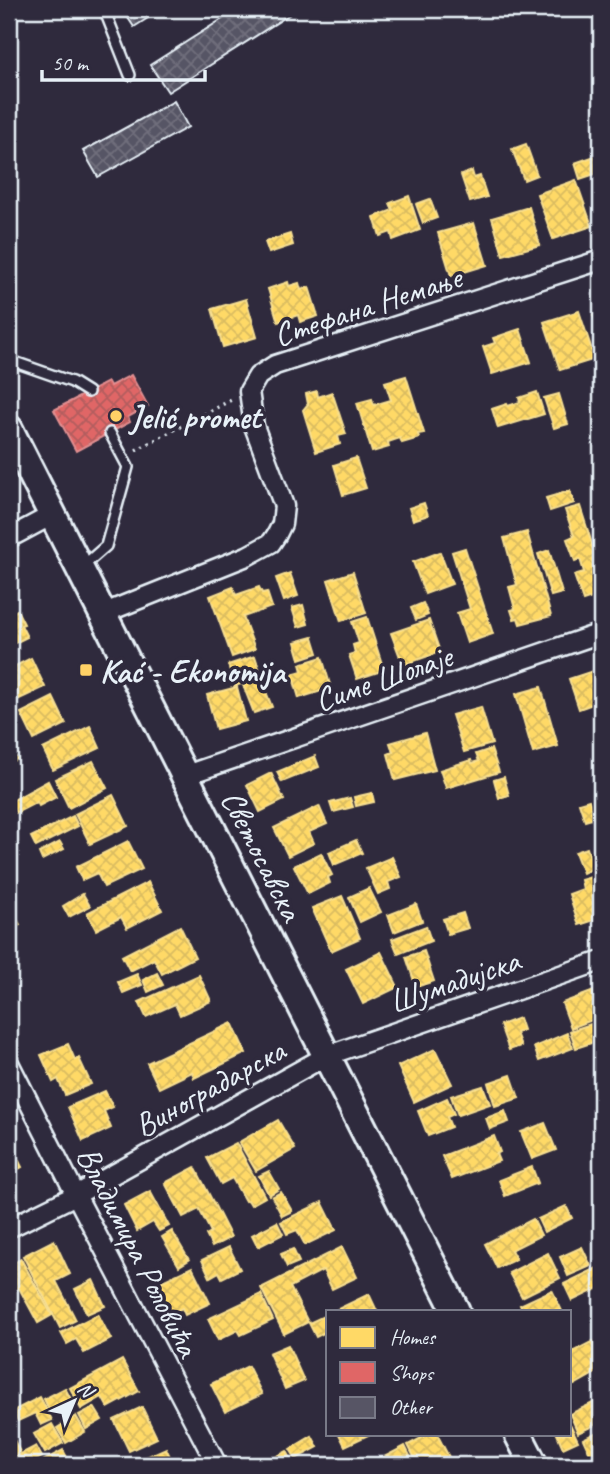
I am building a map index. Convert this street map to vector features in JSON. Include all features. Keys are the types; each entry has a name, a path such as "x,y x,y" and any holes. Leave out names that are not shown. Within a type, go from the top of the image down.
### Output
{"main road":[{"name":"Светосавска","path":"9,429 455,1310"},
{"path":"519,1436 534,1465"}],"street":[{"name":"Стефана Немање","path":"102,614 247,556 271,543 277,534 282,524 284,506 254,426 249,391 258,376 275,365 601,260"},
{"path":"9,538 52,515"},
{"name":"Симе Шолаје","path":"183,776 601,633"},
{"name":"Шумадијска","path":"326,1056 601,961"},
{"name":"Виноградарска","path":"9,1228 76,1195 326,1056"},
{"name":"Владимира Роловића","path":"9,1063 217,1465"}],"lane":[{"path":"104,9 130,75"},
{"path":"9,360 72,382 88,392"},
{"path":"80,569 106,546 128,467 110,433"}],"path":[{"path":"122,457 249,391"}],"building: Homes":[{"path":"526,144 537,175 524,180 512,149"},
{"path":"601,154 601,172 580,179 575,163"},
{"path":"472,171 474,178 480,176 487,197 470,202 461,175"},
{"path":"576,180 592,226 553,239 537,194"},
{"path":"409,196 420,230 393,240 391,232 380,236 374,217 393,210 390,203"},
{"path":"430,199 437,218 423,223 416,204"},
{"path":"529,207 540,245 503,255 492,218"},
{"path":"474,223 487,265 451,276 438,233"},
{"path":"290,234 293,245 269,253 265,242"},
{"path":"288,282 289,286 299,283 301,290 309,287 318,316 300,322 298,315 278,322 268,289"},
{"path":"246,299 257,337 223,347 212,309"},
{"path":"579,311 595,359 560,370 544,322"},
{"path":"601,312 601,336 593,315"},
{"path":"520,329 531,362 492,374 483,347 495,343 493,338"},
{"path":"406,376 424,433 418,434 419,438 402,443 400,438 388,442 389,447 372,452 357,403 372,399 374,405 391,400 385,382"},
{"path":"317,391 318,397 332,392 346,434 338,436 340,444 316,452 303,410 308,404 306,394"},
{"path":"537,392 544,414 498,428 492,409 520,402 519,398"},
{"path":"559,394 568,424 554,428 544,398"},
{"path":"356,458 366,488 343,495 334,465"},
{"path":"570,491 574,503 550,511 546,498"},
{"path":"424,503 428,515 413,520 409,508"},
{"path":"580,506 601,572 601,595 583,601 574,575 584,572 580,559 575,561 567,539 574,536 565,510"},
{"path":"527,532 551,616 520,624 518,618 514,619 511,610 515,609 509,587 517,585 504,538"},
{"path":"465,548 493,634 467,643 457,613 470,609 452,552"},
{"path":"549,550 562,593 551,596 538,554"},
{"path":"440,552 452,584 425,594 413,562"},
{"path":"353,572 366,613 341,621 328,580"},
{"path":"290,573 298,596 284,601 276,578"},
{"path":"233,587 236,595 259,587 262,593 267,592 272,607 243,617 255,649 232,657 210,596"},
{"path":"423,603 428,615 416,620 411,608"},
{"path":"303,605 308,624 298,627 292,608"},
{"path":"17,610 27,637 9,646 9,614"},
{"path":"367,617 384,670 357,679 349,655 355,653 353,645 359,643 352,622"},
{"path":"429,620 440,652 403,665 391,633"},
{"path":"313,637 318,653 300,659 295,642"},
{"path":"255,656 262,677 235,686 228,665"},
{"path":"322,657 331,688 299,698 292,674 302,671 300,664"},
{"path":"31,658 45,687 9,704 9,669"},
{"path":"599,669 601,701 579,709 569,679"},
{"path":"261,679 272,707 254,713 243,685"},
{"path":"237,687 246,721 216,729 207,695"},
{"path":"541,687 558,746 533,753 516,694"},
{"path":"53,697 66,724 34,740 21,713"},
{"path":"481,707 492,744 464,752 452,715"},
{"path":"90,726 100,748 53,770 43,749"},
{"path":"425,733 435,770 395,780 388,754 393,752 390,743"},
{"path":"9,748 17,759 9,763"},
{"path":"491,749 499,772 446,788 440,770 471,760 472,763 479,761 476,754"},
{"path":"315,756 319,767 282,782 277,772"},
{"path":"93,761 107,788 69,808 55,779"},
{"path":"271,773 284,800 260,812 247,785"},
{"path":"504,777 509,795 499,798 494,780"},
{"path":"48,781 56,797 39,806 37,802 16,813 10,802"},
{"path":"372,793 374,802 356,806 354,797"},
{"path":"113,795 128,826 90,844 75,814"},
{"path":"350,798 353,807 333,812 330,803"},
{"path":"589,800 595,818 585,821 579,803"},
{"path":"319,806 327,824 309,832 314,843 288,856 274,828"},
{"path":"73,816 78,826 36,847 31,837"},
{"path":"356,840 362,853 334,865 329,852"},
{"path":"128,841 142,869 104,887 97,873 82,880 76,867"},
{"path":"60,842 64,849 42,860 39,853"},
{"path":"601,847 601,873 593,851"},
{"path":"587,848 594,868 583,873 575,852"},
{"path":"321,853 332,875 328,877 330,883 308,894 294,866"},
{"path":"392,857 401,877 388,882 390,889 378,894 366,868"},
{"path":"598,875 601,885 601,918 579,925 569,894 583,889 581,880"},
{"path":"148,882 162,910 127,928 121,917 96,930 87,913"},
{"path":"369,888 381,912 360,922 349,897"},
{"path":"83,894 90,906 69,917 63,906"},
{"path":"342,896 360,938 331,951 312,908"},
{"path":"9,904 20,925 9,932"},
{"path":"416,904 422,921 394,932 388,915"},
{"path":"463,913 468,928 448,934 443,919"},
{"path":"180,926 195,957 162,974 154,959 130,971 122,956"},
{"path":"426,926 431,941 398,954 392,939"},
{"path":"424,951 434,981 416,987 406,957"},
{"path":"381,952 398,987 363,1004 346,969"},
{"path":"157,973 163,985 148,992 143,980"},
{"path":"137,974 142,985 123,993 118,982"},
{"path":"199,975 211,1001 180,1015 175,1004 146,1017 139,1002"},
{"path":"594,991 601,1010 600,1040 592,1020 571,1028 562,1003"},
{"path":"519,1018 523,1030 516,1033 521,1046 509,1050 500,1025"},
{"path":"232,1023 246,1053 194,1078 192,1072 159,1088 147,1063"},
{"path":"591,1024 597,1041 576,1048 570,1031"},
{"path":"567,1033 573,1048 539,1061 534,1047"},
{"path":"68,1044 75,1060 79,1058 91,1084 65,1095 58,1079 53,1082 41,1055"},
{"path":"435,1049 452,1084 414,1102 398,1066"},
{"path":"511,1075 519,1098 495,1106 488,1083"},
{"path":"483,1086 490,1104 458,1115 451,1096"},
{"path":"105,1091 113,1107 104,1111 111,1128 83,1141 68,1107"},
{"path":"447,1098 454,1114 447,1117 451,1127 428,1136 418,1111"},
{"path":"505,1111 509,1122 490,1129 486,1118"},
{"path":"278,1120 295,1149 256,1171 239,1142"},
{"path":"545,1123 556,1150 532,1159 521,1132"},
{"path":"494,1136 500,1152 496,1154 499,1161 452,1179 442,1156"},
{"path":"9,1141 22,1167 9,1174"},
{"path":"236,1143 265,1197 251,1205 248,1200 245,1201 232,1178 221,1184 207,1158"},
{"path":"195,1167 231,1237 212,1247 206,1235 211,1232 199,1209 183,1217 165,1183"},
{"path":"532,1167 538,1183 505,1196 499,1180"},
{"path":"269,1171 279,1189 269,1195 259,1176"},
{"path":"150,1191 169,1226 159,1231 153,1222 137,1231 124,1205"},
{"path":"281,1192 292,1211 282,1216 272,1197"},
{"path":"322,1202 336,1230 305,1245 297,1230 287,1234 281,1222"},
{"path":"566,1206 572,1218 544,1232 538,1219"},
{"path":"533,1219 541,1235 511,1250 516,1259 497,1268 485,1244"},
{"path":"277,1222 283,1234 258,1247 252,1235"},
{"path":"172,1231 189,1260 179,1266 162,1237"},
{"path":"54,1240 70,1274 56,1281 76,1320 60,1328 23,1256"},
{"path":"229,1247 240,1269 222,1278 219,1272 210,1277 202,1260"},
{"path":"342,1247 357,1277 332,1289 323,1270 290,1287 308,1322 284,1334 261,1288"},
{"path":"582,1247 591,1266 568,1276 560,1257"},
{"path":"293,1249 299,1262 287,1267 281,1254"},
{"path":"548,1253 560,1278 522,1297 509,1273"},
{"path":"21,1259 52,1315 38,1323 19,1288 9,1293 9,1266"},
{"path":"601,1266 601,1287 572,1301 564,1284"},
{"path":"192,1267 210,1303 185,1315 182,1308 170,1314 156,1284"},
{"path":"93,1280 105,1306 87,1314 75,1289"},
{"path":"552,1290 562,1310 522,1310 520,1305"},
{"path":"261,1294 273,1320 241,1335 238,1330 218,1340 208,1319"},
{"path":"369,1294 377,1310 336,1310"},
{"path":"98,1314 111,1339 84,1353 76,1339 67,1344 61,1333"},
{"path":"326,1315 326,1332 316,1337 309,1323"},
{"path":"593,1341 601,1356 601,1370 574,1385 572,1352"},
{"path":"288,1345 304,1381 285,1389 269,1353"},
{"path":"122,1360 139,1391 108,1408 102,1397 81,1409 70,1388"},
{"path":"248,1366 262,1394 225,1412 211,1384"},
{"path":"65,1388 73,1403 51,1414 44,1399"},
{"path":"40,1397 52,1420 41,1425 35,1413 18,1421 13,1411"},
{"path":"601,1399 601,1422 578,1433 572,1413"},
{"path":"94,1407 102,1420 86,1429 79,1415"},
{"path":"142,1407 157,1438 129,1451 114,1420"},
{"path":"76,1416 85,1432 66,1443 57,1428"},
{"path":"52,1424 63,1443 45,1453 34,1434"},
{"path":"572,1428 578,1441 563,1448 558,1436 572,1436"},
{"path":"9,1430 20,1452 9,1458"},
{"path":"601,1430 601,1465 595,1465 583,1439"},
{"path":"312,1436 318,1447 296,1459 290,1449"},
{"path":"340,1436 366,1436 345,1446"},
{"path":"425,1436 438,1436 451,1461 442,1465 418,1465 408,1445"},
{"path":"36,1446 42,1457 27,1465 9,1465 9,1460"},
{"path":"405,1446 411,1458 397,1465 369,1465"},
{"path":"166,1448 174,1465 130,1464"},
{"path":"63,1450 69,1461 61,1465 42,1465 41,1462"},
{"path":"287,1451 294,1465 260,1465"},
{"path":"99,1459 103,1465 86,1465"}],"building: Shops":[{"path":"131,375 148,406 128,417 130,422 76,451 54,410 108,382 110,386"}],"building: Other":[{"path":"122,9 162,9 134,27"},
{"path":"238,9 298,9 168,92 150,65"},
{"path":"174,101 188,127 98,177 83,151"}],"place":[{"name":"Jelić promet","path":"116,416"},
{"name":"Kać - Ekonomija","path":"86,670"}]}
